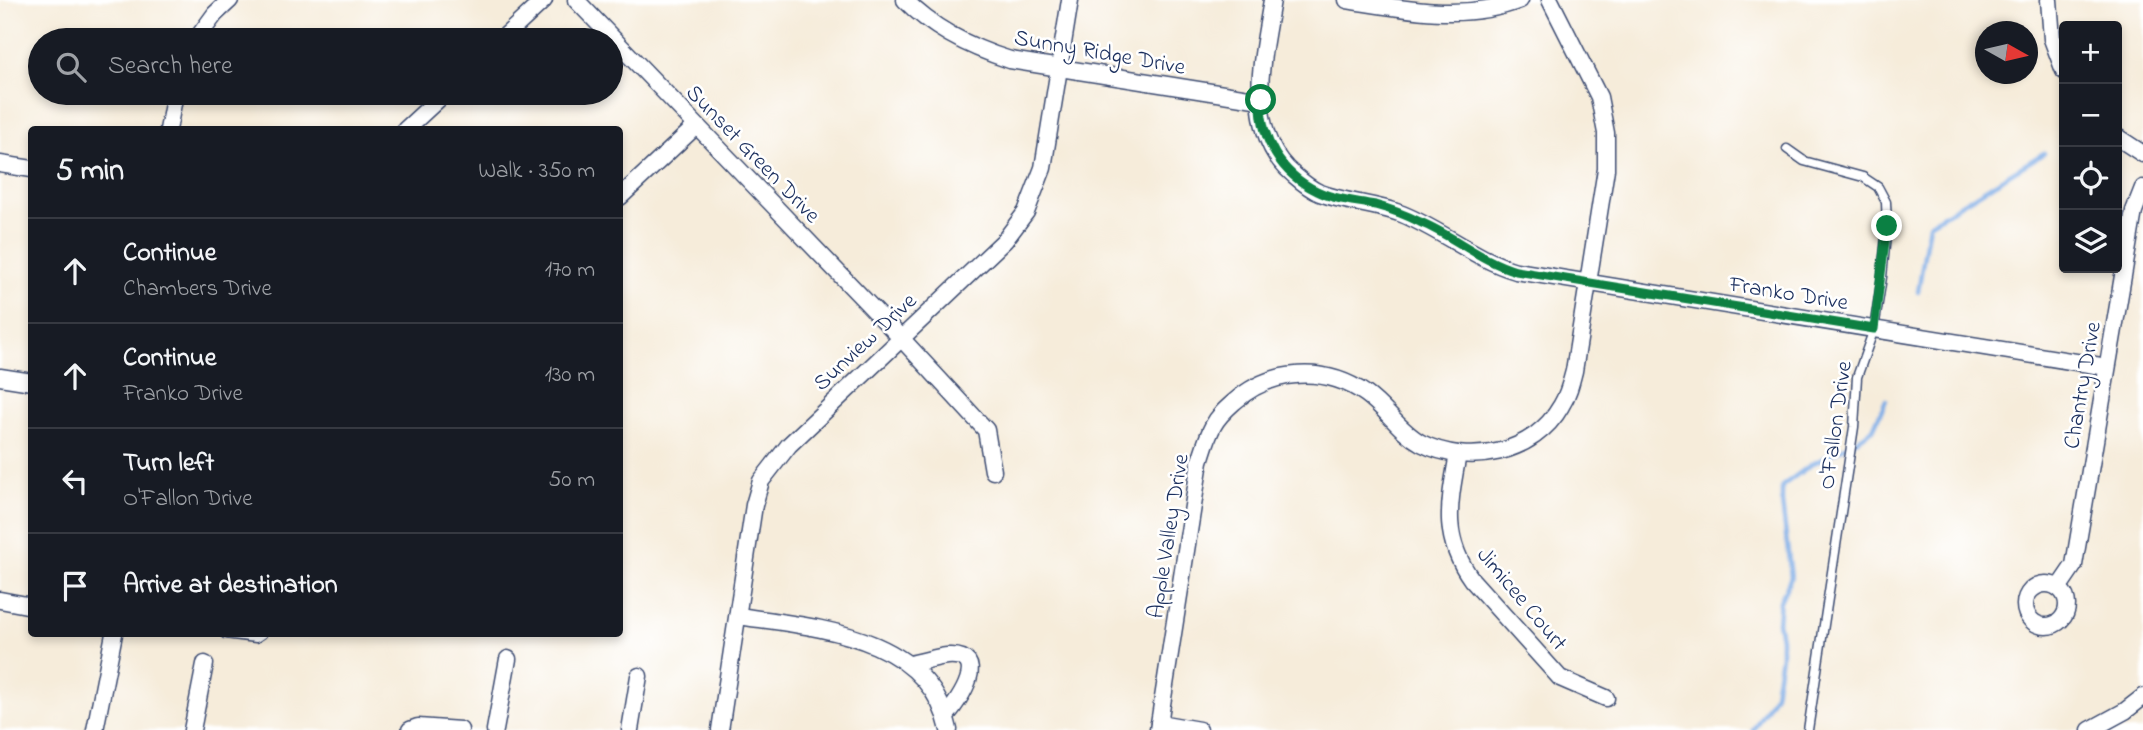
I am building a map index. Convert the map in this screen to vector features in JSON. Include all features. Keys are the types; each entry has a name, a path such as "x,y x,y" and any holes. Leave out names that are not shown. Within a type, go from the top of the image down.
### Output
{"street":[{"path":"205,28 230,0"},
{"path":"514,28 544,0"},
{"name":"Sunset Green Drive","path":"576,0 602,28"},
{"name":"Sunny Ridge Drive","path":"905,0 941,29 988,53 1010,60 1261,100"},
{"name":"Sunview Drive","path":"720,730 754,505 761,481 789,444 1005,240 1026,212 1043,168 1070,0"},
{"name":"Franko Drive","path":"1272,0 1263,62 1261,118 1266,138 1275,154 1289,171 1318,192 1375,205 1423,222 1498,266 1587,283 2107,367"},
{"path":"1347,0 1440,13 1501,7 1520,0"},
{"name":"Apple Valley Drive","path":"1159,727 1200,461 1213,424 1244,392 1279,377 1301,374 1329,377 1366,394 1409,435 1423,443 1458,454 1492,454 1510,448 1540,430 1551,420 1568,392 1574,371 1606,169 1606,133 1599,97 1550,0"},
{"path":"2049,0 2052,39 2059,58"},
{"name":"Sunset Green Drive","path":"623,50 986,430 993,471"},
{"path":"168,126 172,105"},
{"path":"409,126 431,105"},
{"path":"623,194 696,127"},
{"path":"2122,139 2143,154"},
{"path":"0,164 28,168"},
{"name":"Chantry Drive","path":"2059,587 2074,565 2134,211 2143,188"},
{"path":"0,377 28,381"},
{"name":"Jimicee Court","path":"1458,454 1449,501 1449,523 1453,546 1461,564 1472,580 1560,678 1605,698"},
{"path":"0,600 28,605"},
{"path":"738,616 836,631 878,647 909,664 923,676 948,723"},
{"path":"95,730 113,637"},
{"path":"909,664 946,656 960,657 969,665 971,672 967,686 948,723"},
{"path":"495,730 508,659"},
{"path":"192,730 205,664"},
{"path":"630,730 639,676"},
{"path":"2090,730 2126,711 2143,697"},
{"path":"410,730 418,727 460,730"},
{"path":"1159,727 1199,730"}],"lane":[{"name":"O'Fallon Drive","path":"1787,149 1804,161 1863,177 1878,187 1886,202 1887,226 1874,329 1857,377 1854,427 1808,730"}],"waterway":[{"path":"1918,292 1929,224 2044,153"},
{"path":"1753,730 1775,694 1781,656 1778,622 1780,601 1791,577 1782,486 1812,464 1873,429 1886,400"}],"route":[{"path":"1261,100 1261,118 1266,138 1289,171 1305,184 1336,198 1375,205 1423,222 1481,258 1516,271 1874,329 1887,226"}]}
